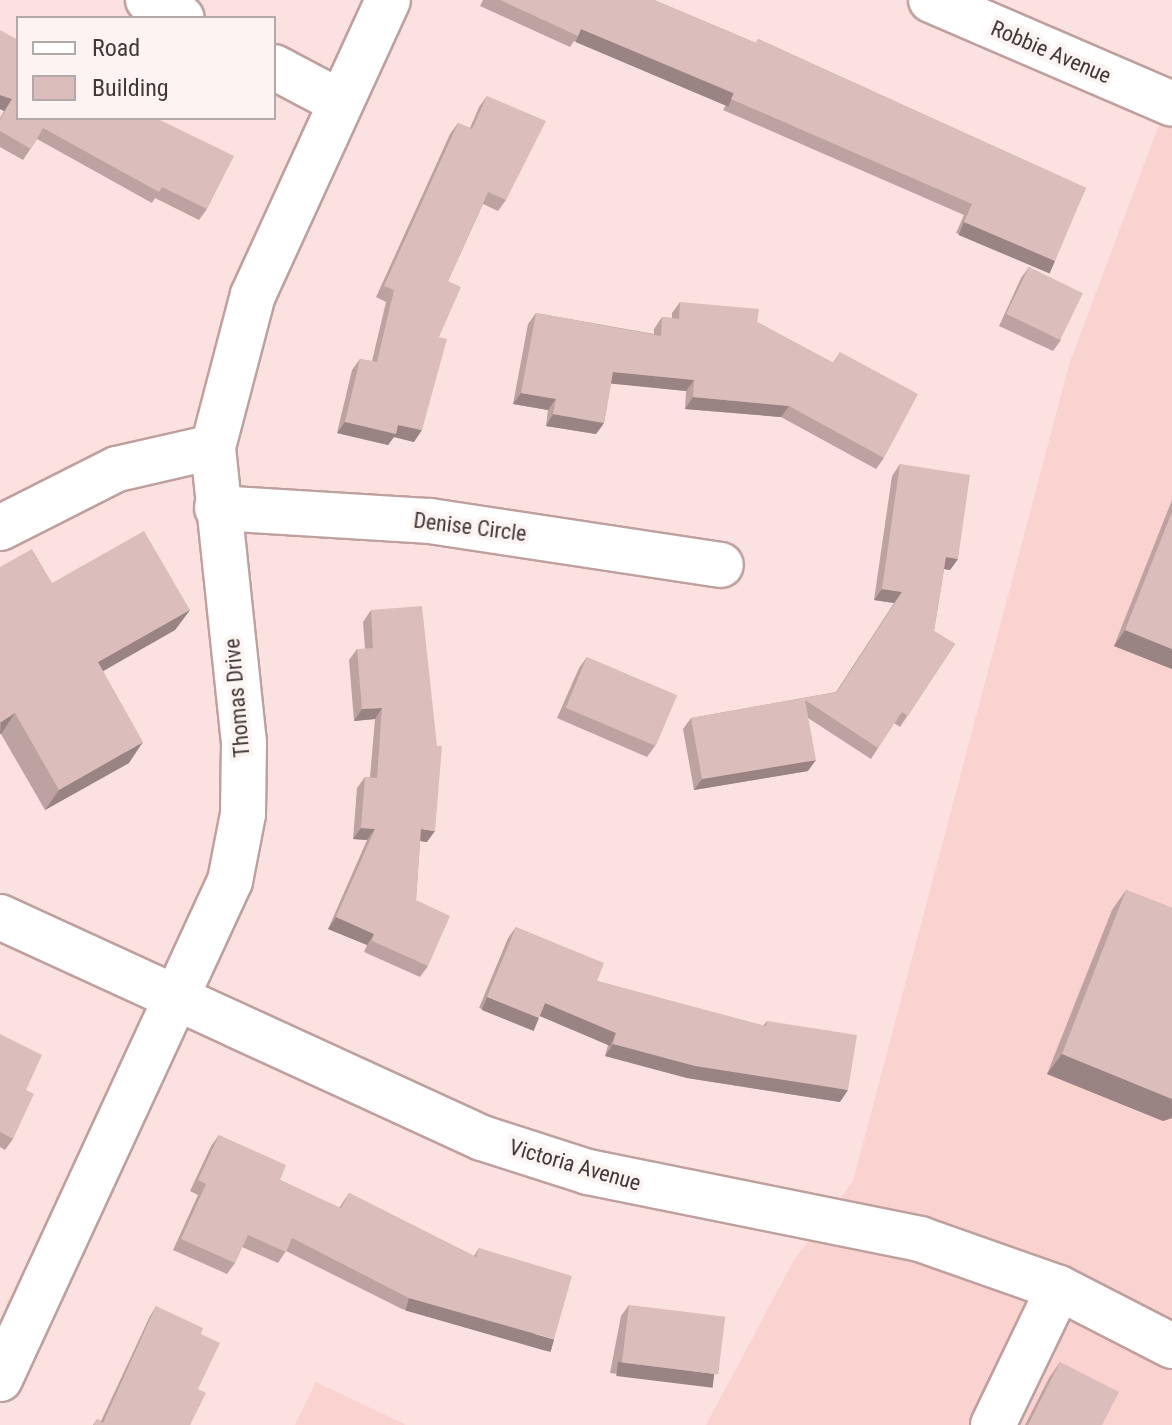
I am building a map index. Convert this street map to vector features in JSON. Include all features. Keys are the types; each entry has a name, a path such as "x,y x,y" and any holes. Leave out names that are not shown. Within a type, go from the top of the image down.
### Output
{"street":[{"path":"148,0 178,16"},
{"name":"Thomas Drive","path":"0,1379 230,881 243,814 244,743 213,447 253,295 388,0"},
{"name":"Robbie Avenue","path":"931,0 1172,104"},
{"path":"276,68 340,102"},
{"path":"0,528 117,469 213,447"},
{"name":"Denise Circle","path":"217,508 430,521 721,565"},
{"name":"Victoria Avenue","path":"0,917 373,1092 482,1138 646,1186 920,1239 1059,1288 1172,1346"},
{"path":"993,1425 1059,1288"}],"shaded area":[{"path":"1172,90 1172,1425 706,1425 794,1260 853,1181 1069,365"},
{"path":"316,1382 406,1425 295,1425"}],"building":[{"path":"500,0 654,0 756,43 758,39 1086,188 1055,261 964,222 972,204 731,99 734,93 581,29 578,36"},
{"path":"0,30 16,39 16,120 160,120 234,156 207,209 162,187 159,192 43,128 31,149 0,131 0,120 12,99 0,95"},
{"path":"487,96 546,121 506,200 488,192 448,281 461,287 439,337 447,339 422,430 398,425 396,434 345,422 360,359 377,362 394,290 384,286 458,123 472,129"},
{"path":"1029,267 1083,293 1060,340 1006,314"},
{"path":"680,302 759,309 757,322 834,363 840,352 918,394 884,458 789,406 693,397 694,380 613,372 604,423 553,414 556,399 521,393 536,313 661,336 662,317 679,319"},
{"path":"900,464 970,475 958,559 946,557 934,631 955,644 908,716 902,712 878,748 805,700 816,760 702,779 691,718 837,692 902,592 882,589"},
{"path":"1172,512 1172,649 1125,630"},
{"path":"144,531 190,610 98,662 143,742 59,790 15,713 0,721 0,567 32,549 52,583"},
{"path":"422,606 437,746 442,746 435,831 421,829 416,900 450,916 428,966 372,941 374,934 336,917 375,829 361,828 365,777 377,778 382,708 362,709 357,649 373,648 371,610"},
{"path":"587,657 677,695 656,746 566,708"},
{"path":"1126,890 1172,908 1172,1099 1062,1054"},
{"path":"516,927 604,963 597,981 766,1026 767,1021 857,1035 848,1090 695,1066 613,1044 616,1033 545,1003 539,1018 487,997"},
{"path":"0,1034 42,1055 26,1090 34,1094 13,1139 0,1132"},
{"path":"219,1135 286,1165 280,1180 341,1208 349,1193 476,1257 479,1248 572,1276 554,1339 409,1298 292,1238 286,1252 248,1235 235,1263 181,1239 206,1184 198,1180"},
{"path":"629,1305 725,1317 718,1374 622,1363"},
{"path":"156,1306 203,1328 201,1334 220,1343 198,1389 206,1393 190,1425 94,1425 97,1419 103,1423"},
{"path":"1060,1362 1119,1392 1102,1425 1028,1425"}]}
